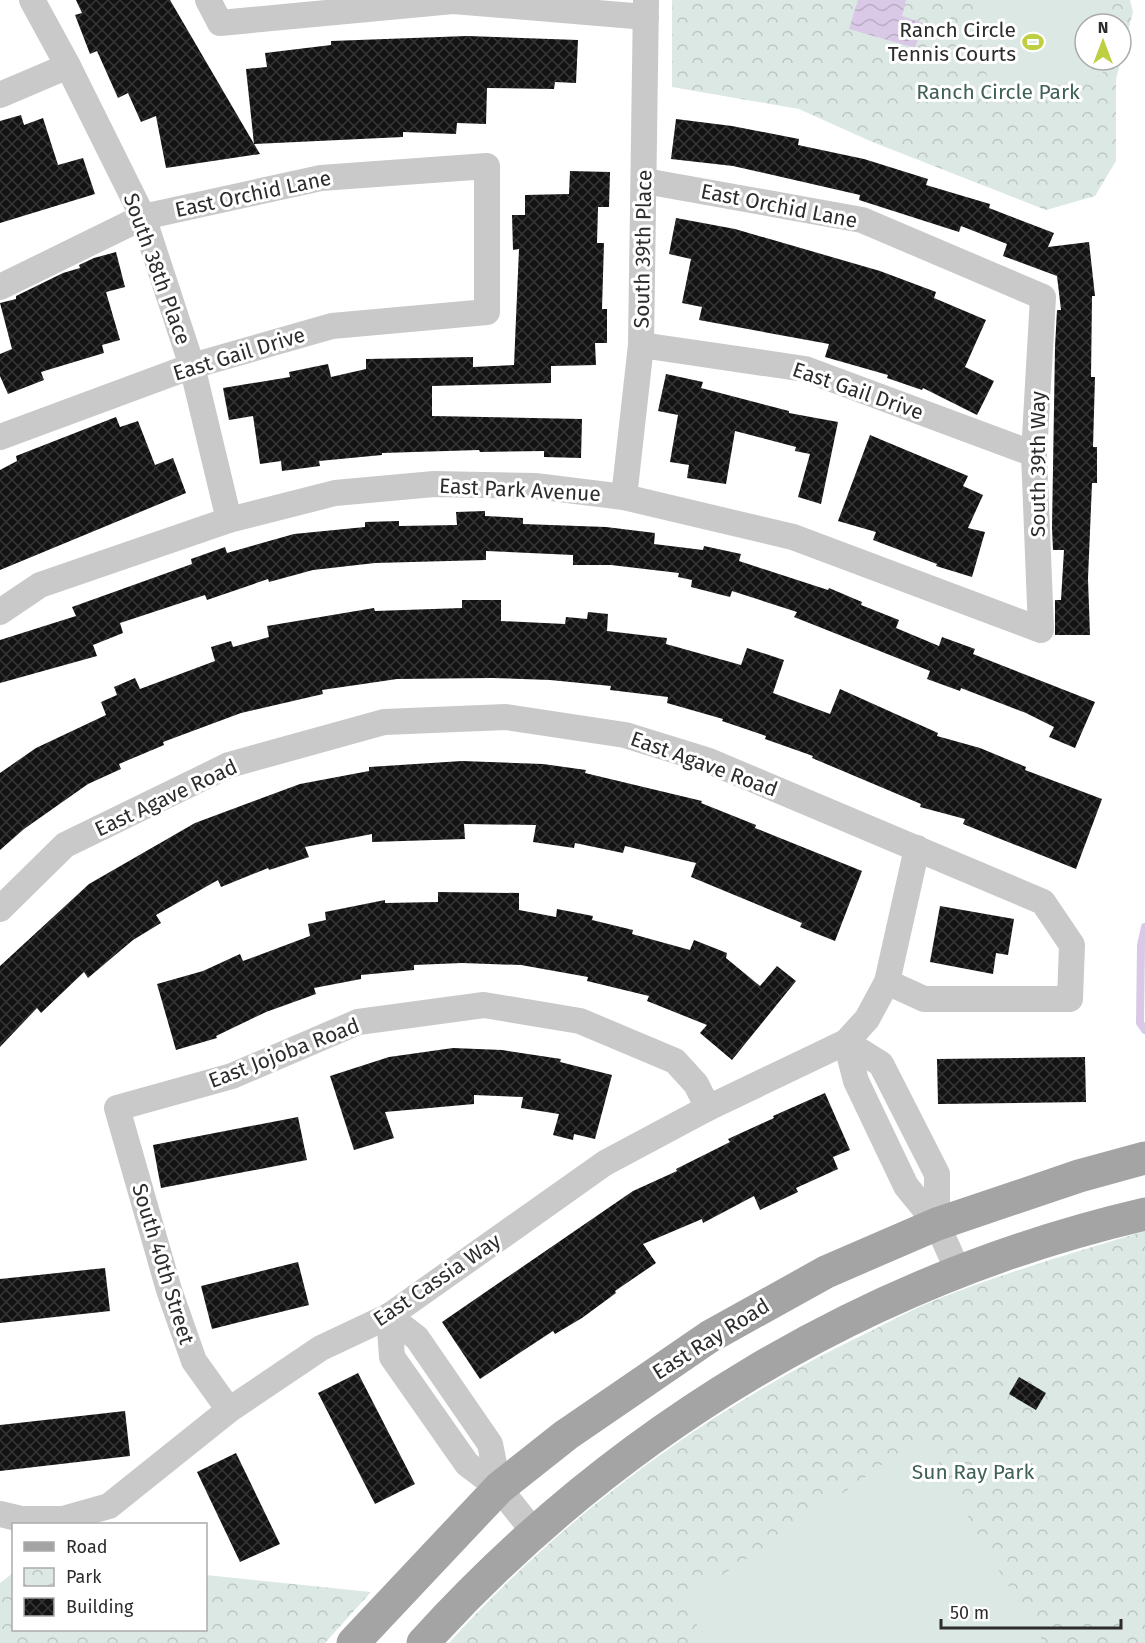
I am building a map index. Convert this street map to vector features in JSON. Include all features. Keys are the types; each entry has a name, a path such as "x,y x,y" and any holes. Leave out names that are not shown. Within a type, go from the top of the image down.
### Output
{"main road":[{"name":"East Ray Road","path":"353,1643 499,1488 575,1429 709,1337 826,1272 937,1224 1079,1176 1145,1158"},
{"path":"423,1643 486,1575 534,1532 636,1449 739,1379 853,1317 958,1271 1100,1224 1145,1214"}],"street":[{"name":"South 38th Place","path":"32,0 68,66 143,218 192,366 229,520"},
{"path":"208,0 220,23 453,1 646,8"},
{"name":"South 39th Place","path":"624,497 641,345 646,8"},
{"path":"0,95 68,66"},
{"name":"East Orchid Lane","path":"0,287 143,218 321,178 487,166 487,312"},
{"name":"East Orchid Lane","path":"645,181 862,220 1043,297"},
{"name":"South 39th Way","path":"1041,630 1034,454 1043,297"},
{"name":"East Gail Drive","path":"0,437 192,366 332,326 487,312"},
{"name":"East Gail Drive","path":"641,345 805,369 1034,454"},
{"name":"East Park Avenue","path":"0,612 40,585 229,520 335,493 434,484 535,486 624,497 794,537 1041,630"},
{"name":"East Agave Road","path":"0,909 65,845 229,765 384,722 506,717 625,735 709,761 1043,902 1072,945 1070,999 924,999 887,982"},
{"path":"917,848 887,982 867,1019 846,1042 881,1064 937,1174 937,1224 958,1271"},
{"name":"East Jojoba Road","path":"117,1108 232,1076 358,1022 484,1005 580,1021 675,1061 696,1084 708,1108"},
{"name":"East Cassia Way","path":"0,1515 21,1519 63,1519 109,1506 229,1410 321,1348 389,1316 605,1163 708,1108 846,1042"},
{"name":"South 40th Street","path":"117,1108 169,1290 194,1361 229,1410"},
{"path":"389,1316 392,1358 467,1464 499,1488 534,1532"}],"green space":[{"name":"Ranch Circle Park","path":"672,0 1130,0 1133,12 1073,12 1073,72 1118,72 1116,161 1095,196 1046,210 870,141 799,109 672,87"},
{"name":"Ranch Circle Tennis Courts","path":"974,0 1092,0 1094,12 1073,12 1073,72 1103,72 1094,79 999,93 988,84"},
{"name":"Sun Ray Park","path":"1145,1231 1145,1643 449,1643 543,1549 593,1506 700,1427 756,1392 814,1360 938,1299 1015,1271"},
{"path":"908,1446 931,1449 985,1548 1044,1643 702,1643 689,1597 817,1512"},
{"path":"12,1574 12,1631 207,1631 207,1575 371,1592 325,1643 0,1643 0,1583"}],"water":[{"path":"858,0 906,0 902,16 923,23 915,48 849,29"}],"building":[{"path":"76,0 170,0 260,154 166,168 156,116 141,122 128,93 118,98 97,51 90,54 75,15 82,13"},
{"path":"467,36 578,40 576,83 555,82 554,89 487,88 486,124 457,123 456,134 403,132 403,137 254,144 246,69 267,67 265,53 331,45 331,41"},
{"path":"21,115 24,125 43,118 58,165 83,158 95,194 0,223 0,121"},
{"path":"676,119 732,126 799,139 798,145 864,159 928,179 926,185 990,204 989,208 1054,233 1048,247 1089,242 1095,296 1092,296 1091,377 1095,377 1093,447 1097,447 1097,483 1092,483 1088,579 1090,635 1055,635 1055,600 1061,600 1064,550 1053,550 1052,528 1055,347 1057,310 1061,310 1057,276 1003,256 1007,244 961,226 959,232 859,200 860,195 733,166 671,159"},
{"path":"570,171 610,172 609,207 598,207 597,243 604,243 602,309 607,309 607,343 595,343 596,365 551,366 551,383 432,386 432,416 582,419 581,458 544,457 544,451 480,452 479,450 382,453 382,455 319,461 320,466 282,471 281,461 260,464 253,416 229,420 223,388 290,377 289,372 328,364 331,377 366,369 366,359 473,357 473,367 514,365 519,249 513,250 512,215 525,215 525,195 569,194"},
{"path":"676,218 735,229 880,271 936,292 934,298 986,320 965,367 994,381 977,415 923,388 922,390 887,378 888,375 825,357 829,344 699,320 702,307 682,303 691,259 669,254"},
{"path":"116,252 125,287 106,292 120,340 102,345 104,353 41,372 44,380 8,394 0,376 0,354 12,349 0,303 16,299 16,296 63,273 80,268 79,265 94,258"},
{"path":"666,374 703,382 701,388 789,411 789,413 838,422 821,504 798,497 810,454 795,451 796,447 735,431 726,484 687,478 689,465 670,462 678,415 658,411"},
{"path":"116,417 120,427 138,421 155,465 173,458 186,493 0,570 0,470 17,461 16,456"},
{"path":"870,435 968,476 963,486 983,495 968,528 985,532 972,577 936,566 937,564 873,540 876,532 838,521"},
{"path":"485,511 485,516 523,518 523,524 606,527 655,533 654,544 703,550 704,546 741,554 739,561 828,590 829,588 862,602 861,605 899,620 896,628 939,646 942,637 975,649 973,654 1095,702 1075,748 1049,737 1054,727 1026,713 961,688 960,691 927,679 930,671 794,617 797,612 732,591 730,597 691,587 692,580 678,577 679,573 611,565 573,565 573,555 486,551 486,560 375,563 313,570 269,582 268,579 207,600 205,595 120,623 123,633 93,645 97,656 0,683 0,640 76,616 72,607 192,564 191,559 225,547 227,553 294,534 365,527 365,522 399,521 399,526 457,525 456,512"},
{"path":"462,600 501,600 501,621 565,624 566,617 587,619 588,612 608,614 607,631 667,638 666,644 741,665 747,648 784,660 773,693 830,714 840,689 938,733 937,736 980,748 1026,767 1025,770 1102,799 1076,869 963,824 965,819 920,807 921,804 812,758 813,756 765,739 766,736 722,721 723,719 667,703 668,697 610,690 611,686 550,680 492,678 397,679 322,690 323,694 241,713 163,742 164,745 119,764 121,769 88,784 24,829 0,850 0,773 36,748 106,715 101,702 117,695 114,687 135,678 140,689 215,661 211,647 231,641 233,647 269,637 267,626 374,608 375,611 462,608"},
{"path":"462,761 543,764 586,770 585,773 702,801 701,803 756,825 755,828 862,871 835,941 800,927 802,923 691,877 696,863 625,846 623,853 575,843 574,848 533,842 536,825 464,824 465,839 372,842 372,834 305,847 309,857 269,870 268,868 221,887 218,880 156,915 161,923 133,940 88,978 84,972 41,1013 37,1008 0,1047 0,966 89,884 195,823 300,784 369,771 369,767"},
{"path":"438,892 519,893 519,910 556,917 557,909 593,916 592,920 633,930 632,934 690,950 694,940 727,953 726,958 760,986 777,966 796,981 732,1060 700,1033 707,1025 647,1001 649,996 587,981 588,977 521,965 462,963 414,965 414,970 361,975 361,979 314,988 316,994 266,1012 216,1036 217,1038 176,1050 157,984 203,971 240,954 243,961 310,936 308,924 326,920 325,912 385,900 385,903 438,902"},
{"path":"940,906 1014,919 1008,955 996,953 993,974 930,962"},
{"path":"453,1048 502,1050 561,1059 560,1062 612,1075 595,1139 574,1134 573,1140 553,1135 559,1114 521,1108 523,1097 474,1095 474,1104 385,1112 394,1138 354,1150 330,1076 389,1057"},
{"path":"1085,1057 1086,1102 938,1104 937,1059"},
{"path":"825,1093 850,1150 833,1157 838,1169 796,1188 798,1192 760,1210 754,1196 703,1223 702,1219 643,1244 656,1263 615,1291 616,1293 582,1318 555,1334 553,1331 480,1379 442,1322 633,1191 677,1171 676,1169 730,1142 728,1139 774,1118 773,1116"},
{"path":"298,1117 307,1160 161,1188 153,1145"},
{"path":"298,1262 309,1305 212,1329 201,1286"},
{"path":"105,1268 110,1311 0,1323 0,1279"},
{"path":"358,1373 415,1484 375,1504 318,1393"},
{"path":"1019,1377 1046,1393 1036,1410 1009,1394"},
{"path":"125,1411 130,1456 0,1471 0,1425"},
{"path":"236,1453 280,1544 240,1562 197,1472"}],"waterway":[{"path":"1145,927 1141,945 1140,1023 1145,1030"}],"place":[{"name":"Ranch Circle Tennis Courts","path":"1033,42"}]}
